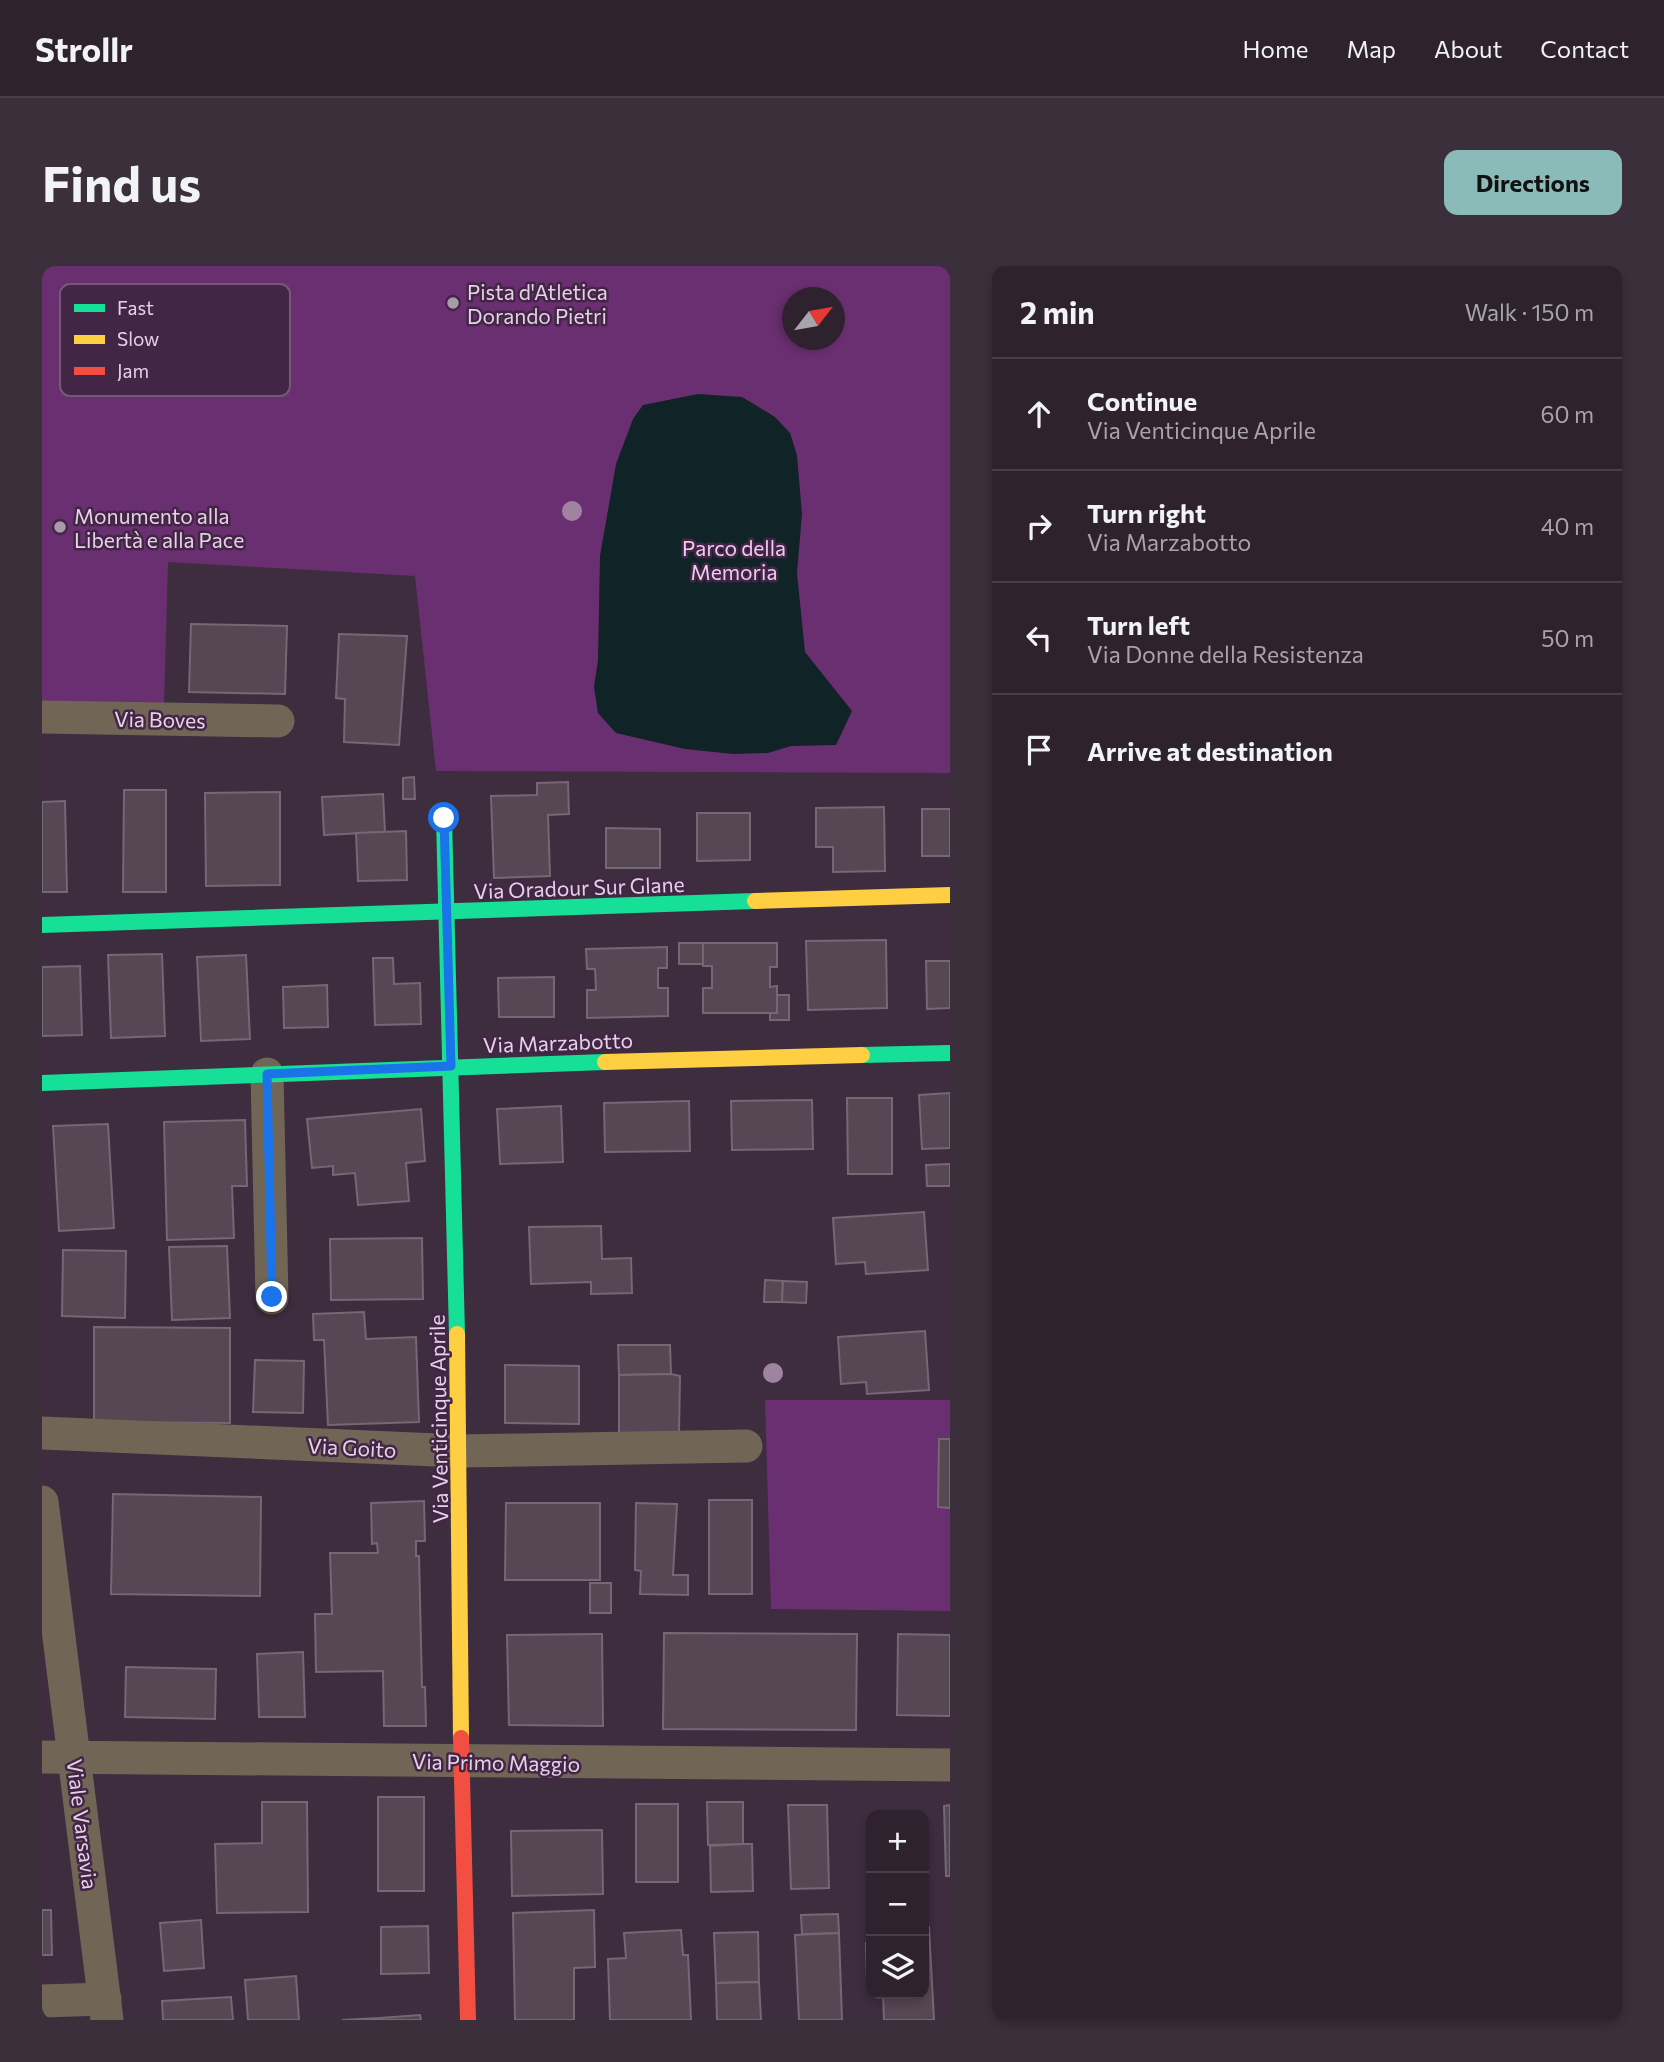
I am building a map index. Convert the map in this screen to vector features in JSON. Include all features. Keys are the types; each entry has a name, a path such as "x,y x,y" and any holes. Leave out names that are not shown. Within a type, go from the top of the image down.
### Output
{"street":[{"name":"Via Boves","path":"42,717 278,721"},
{"name":"Via Venticinque Aprile","path":"444,818 460,1451 461,1762 468,2020"},
{"name":"Via Oradour Sur Glane","path":"42,925 950,895"},
{"name":"Via Marzabotto","path":"42,1083 451,1066 950,1053"},
{"path":"267,1074 272,1297"},
{"name":"Via Goito","path":"42,1433 460,1451 746,1446"},
{"name":"Viale Varsavia","path":"42,1502 58,1757 106,2010"},
{"name":"Via Primo Maggio","path":"58,1757 950,1765"},
{"path":"42,2001 106,2010"}],"green space":[{"name":"Parco della Memoria","path":"42,266 950,266 950,773 436,771 415,576 168,562 164,705 42,702"},
{"path":"765,1400 950,1400 950,1611 771,1609"}],"shaded area":[{"path":"698,394 742,397 775,417 790,433 797,455 802,514 797,573 805,652 852,711 836,745 791,746 768,753 733,754 685,749 616,733 598,713 594,687 598,660 600,556 616,464 633,419 643,405"}],"building":[{"path":"191,624 287,626 285,694 189,692"},
{"path":"339,634 407,636 399,745 344,742 345,699 336,698"},
{"path":"414,777 415,799 403,799 403,778"},
{"path":"568,782 569,814 548,815 550,876 494,878 491,796 537,795 537,783"},
{"path":"124,790 166,790 166,892 123,892"},
{"path":"280,792 280,885 206,886 205,793"},
{"path":"383,794 385,832 324,835 322,797"},
{"path":"65,801 67,892 42,892 42,802"},
{"path":"884,807 885,871 833,872 833,847 816,847 816,808"},
{"path":"922,809 950,809 950,856 922,856"},
{"path":"697,813 750,813 750,860 697,861"},
{"path":"606,828 660,829 660,868 606,868"},
{"path":"406,831 407,880 358,881 356,833"},
{"path":"886,940 887,1008 808,1010 806,941"},
{"path":"679,943 703,943 703,964 679,964"},
{"path":"703,943 777,943 777,967 770,967 770,987 777,986 777,1013 703,1013 703,988 712,988 712,966 703,966"},
{"path":"667,947 667,968 658,968 658,988 668,988 668,1016 587,1018 587,990 596,990 595,969 587,969 586,949"},
{"path":"162,954 165,1036 111,1038 108,955"},
{"path":"246,955 250,1039 201,1041 197,957"},
{"path":"373,958 393,958 394,984 420,983 421,1024 375,1025"},
{"path":"926,961 950,961 950,1008 927,1009"},
{"path":"80,966 82,1035 42,1036 42,967"},
{"path":"554,977 554,1017 499,1017 498,978"},
{"path":"327,985 328,1027 284,1028 283,987"},
{"path":"777,995 789,995 789,1020 770,1020 770,1013 777,1013"},
{"path":"950,1093 950,1148 922,1149 919,1095"},
{"path":"847,1098 892,1098 892,1174 848,1174"},
{"path":"812,1100 813,1149 732,1150 731,1101"},
{"path":"689,1101 690,1151 605,1152 604,1103"},
{"path":"561,1106 563,1162 500,1164 497,1109"},
{"path":"421,1109 425,1161 406,1163 409,1201 358,1205 355,1173 333,1175 333,1166 312,1168 307,1119"},
{"path":"245,1120 247,1186 232,1186 234,1238 167,1240 164,1122"},
{"path":"108,1124 114,1228 59,1231 53,1126"},
{"path":"950,1164 950,1186 927,1186 926,1165"},
{"path":"924,1212 928,1270 866,1274 865,1262 836,1264 833,1218"},
{"path":"601,1226 602,1259 631,1258 632,1293 591,1294 591,1282 531,1284 529,1227"},
{"path":"422,1238 423,1299 331,1300 330,1239"},
{"path":"227,1246 230,1318 172,1320 169,1247"},
{"path":"63,1250 126,1251 125,1318 62,1316"},
{"path":"765,1280 783,1281 782,1302 764,1302"},
{"path":"783,1281 807,1282 806,1303 782,1302"},
{"path":"364,1312 366,1339 416,1337 419,1422 328,1425 324,1340 314,1340 313,1314"},
{"path":"94,1327 230,1328 230,1423 94,1422"},
{"path":"925,1331 929,1390 867,1394 866,1382 841,1384 838,1337"},
{"path":"618,1345 670,1345 671,1374 619,1375"},
{"path":"255,1360 304,1361 303,1413 253,1412"},
{"path":"505,1365 579,1366 579,1424 505,1423"},
{"path":"619,1375 680,1376 679,1434 619,1434"},
{"path":"939,1439 950,1439 950,1508 938,1507"},
{"path":"113,1494 261,1497 260,1596 111,1594"},
{"path":"709,1500 752,1500 752,1594 709,1594"},
{"path":"424,1501 425,1541 416,1541 416,1556 419,1556 422,1687 425,1687 426,1726 384,1726 383,1671 316,1672 315,1614 332,1614 330,1553 378,1553 377,1543 372,1544 371,1503"},
{"path":"506,1503 600,1503 600,1580 505,1580"},
{"path":"636,1503 677,1504 673,1575 688,1575 688,1595 640,1594 641,1571 635,1570"},
{"path":"590,1583 611,1583 611,1613 590,1613"},
{"path":"664,1633 857,1634 856,1730 663,1729"},
{"path":"602,1634 603,1726 509,1725 507,1635"},
{"path":"898,1634 950,1635 950,1716 897,1715"},
{"path":"303,1652 305,1717 259,1717 257,1654"},
{"path":"126,1667 216,1669 215,1719 125,1717"},
{"path":"378,1797 424,1797 424,1891 378,1891"},
{"path":"262,1802 307,1802 308,1912 217,1913 215,1844 262,1843"},
{"path":"707,1802 743,1802 743,1844 708,1845"},
{"path":"636,1804 678,1804 678,1882 636,1882"},
{"path":"788,1805 827,1805 829,1888 791,1889"},
{"path":"950,1805 950,1876 946,1876 944,1806"},
{"path":"602,1830 603,1894 512,1896 511,1831"},
{"path":"752,1844 753,1891 711,1892 710,1846"},
{"path":"42,1910 51,1910 52,1955 42,1955"},
{"path":"594,1910 595,1967 574,1968 574,2020 515,2020 513,1913"},
{"path":"838,1914 839,1933 802,1934 801,1915"},
{"path":"201,1920 204,1968 164,1971 160,1923"},
{"path":"428,1926 429,1973 381,1974 381,1927"},
{"path":"929,1927 934,2020 884,2020 883,1999 929,1999"},
{"path":"681,1930 683,1955 688,1955 691,2020 610,2020 608,1959 626,1958 624,1933"},
{"path":"758,1932 759,1982 716,1983 714,1933"},
{"path":"839,1933 842,2020 799,2020 795,1935"},
{"path":"296,1976 299,2020 248,2020 245,1980"},
{"path":"759,1982 761,2020 717,2020 716,1983"},
{"path":"231,1997 233,2020 163,2020 162,2001"},
{"path":"420,2015 421,2020 342,2020 380,2018"}],"traffic: fast":[{"path":"444,818 457,1334"},
{"path":"42,925 755,901"},
{"path":"862,1055 950,1053"},
{"path":"42,1083 605,1062"}],"traffic: slow":[{"path":"755,901 950,895"},
{"path":"605,1062 862,1055"},
{"path":"457,1334 461,1738"}],"traffic: jam":[{"path":"461,1738 468,2020"}],"place":[{"name":"Pista d'Atletica Dorando Pietri","path":"453,303"},
{"name":"Monumento alla Libertà e alla Pace","path":"60,527"}],"route":[{"path":"272,1297 267,1074 451,1066 444,818"}]}
